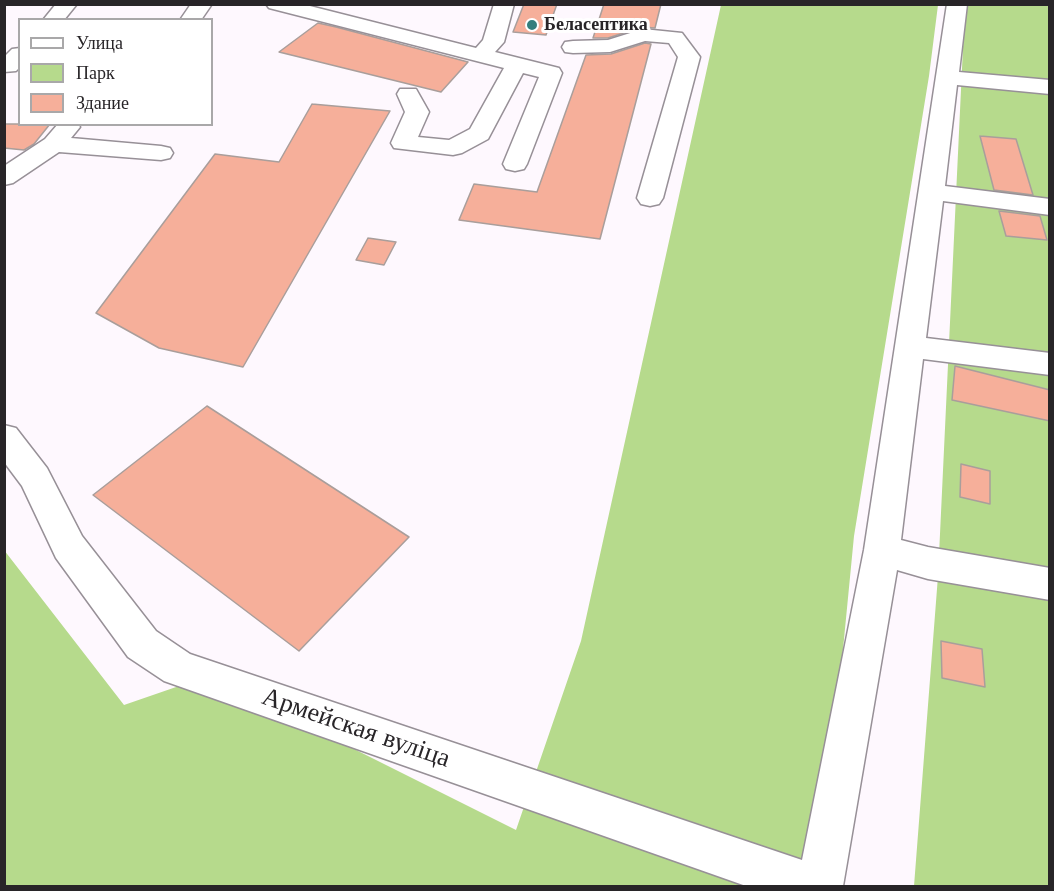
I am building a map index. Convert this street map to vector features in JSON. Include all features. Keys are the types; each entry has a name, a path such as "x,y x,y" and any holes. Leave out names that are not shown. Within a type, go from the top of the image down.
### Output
{"street":[{"path":"55,18 67,4"},
{"path":"192,18 202,4"},
{"path":"276,4 551,73"},
{"path":"480,56 494,42 504,4"},
{"path":"820,886 882,550 909,347 946,194 958,78 957,4"},
{"path":"515,164 551,73 568,60 576,36 610,46 643,35 675,37 689,57 650,198"},
{"path":"408,94 417,112 403,143 453,148 480,134 516,65"},
{"path":"958,78 1050,87"},
{"path":"4,178 54,144 68,126"},
{"path":"54,144 161,153"},
{"path":"946,194 1050,207"},
{"path":"909,347 1050,364"},
{"name":"Армейская вуліца","path":"4,437 35,478 69,548 142,644 178,668 810,886"},
{"path":"882,550 950,566 1050,584"}],"green space":[{"path":"721,5 938,5 929,76 854,536 820,886 5,886 4,550 124,705 208,676 516,830 581,641"},
{"path":"965,5 1049,6 1049,886 914,886 938,576"}],"building":[{"path":"524,4 557,4 546,35 513,32"},
{"path":"604,4 661,4 655,28 642,27 608,38 593,38"},
{"path":"318,23 468,62 441,92 279,52"},
{"path":"645,43 651,44 600,239 459,220 474,184 537,192 586,55 611,54"},
{"path":"312,104 390,111 243,367 159,348 96,313 215,154 279,162"},
{"path":"4,124 48,126 34,144 24,150 4,148"},
{"path":"980,136 1016,139 1033,195 994,190"},
{"path":"999,211 1040,216 1047,240 1006,236"},
{"path":"368,238 396,242 384,265 356,260"},
{"path":"955,366 1050,390 1050,421 952,400"},
{"path":"207,406 409,537 299,651 93,495"},
{"path":"961,464 990,471 990,504 960,497"},
{"path":"941,641 982,649 985,687 942,678"}],"place":[{"name":"Беласептика","path":"532,25"}]}
